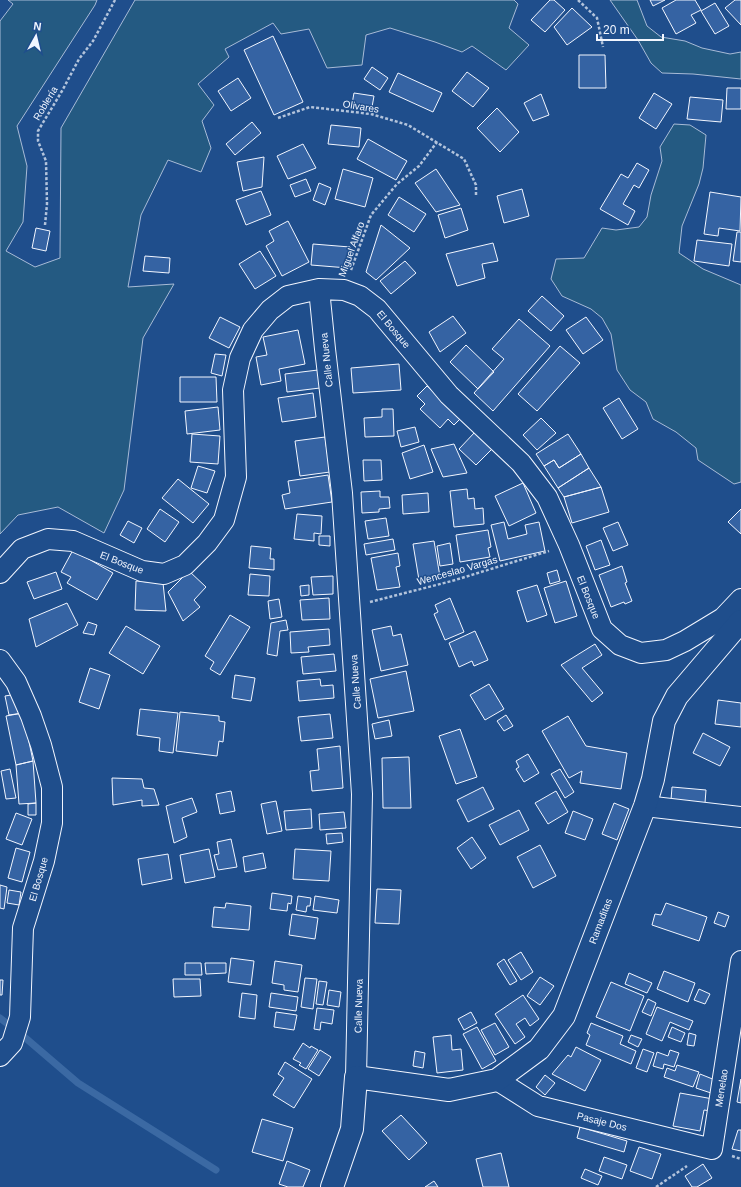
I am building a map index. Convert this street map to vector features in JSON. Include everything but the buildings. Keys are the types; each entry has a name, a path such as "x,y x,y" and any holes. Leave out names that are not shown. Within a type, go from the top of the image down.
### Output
{"street":[{"name":"El Bosque","path":"0,573 22,550 48,539 73,541 142,571 164,574 185,565 207,543 224,520 236,476 233,390 243,351 254,330 270,310 288,296 319,289 344,290 360,296 377,309 449,395 521,463 547,497 602,629 620,645 641,653 666,650 685,641 722,618 741,599"},
{"name":"Calle Nueva","path":"319,289 342,493 362,794 356,1077"},
{"name":"Ramaditas","path":"356,1077 449,1090 497,1080 539,1049 564,1016 645,806 653,779 664,722 677,696 741,621"},
{"name":"El Bosque","path":"0,660 16,682 31,716 41,745 52,787 52,823 44,861 23,928 20,1017 12,1043 0,1056"},
{"path":"645,806 741,817"},
{"name":"Menelao","path":"712,1149 741,961"},
{"path":"332,1187 352,1129 356,1077"},
{"name":"Pasaje Dos","path":"497,1080 538,1106 712,1149"}],"path":[{"name":"Roblería","path":"45,225 47,192 46,161 38,141 38,131 79,59 93,41 114,0"},
{"path":"578,0 596,18 602,47"},
{"name":"Olivares","path":"278,118 310,107 371,114 408,125 464,159 476,185 476,196"},
{"name":"Miguel Alfaro","path":"344,290 371,215 397,184 419,166 437,142"},
{"name":"Wenceslao Vargas","path":"350,607 452,581 568,545"},
{"path":"656,1187 712,1149"}],"shaded area":[{"path":"8,0 97,0 17,126 27,166 23,222 6,251 35,267 60,258 61,128 135,0 514,0 518,4 509,28 529,45 506,70 472,46 462,52 390,28 366,35 362,65 327,68 309,29 281,34 273,23 225,49 229,57 198,84 214,105 202,121 211,148 201,172 168,160 141,215 128,287 174,284 143,338 124,490 104,533 58,507 18,515 0,534 0,21 13,4"},
{"path":"610,0 637,0 647,26 661,37 685,41 702,48 730,54 741,52 741,79 693,74 662,73 651,63 638,40"},
{"path":"674,124 690,125 706,135 703,168 699,184 682,226 679,253 703,269 741,285 741,482 734,484 698,460 696,448 676,432 653,419 646,402 630,390 617,370 611,334 602,318 591,309 562,296 551,279 556,259 584,258 602,228 616,230 639,227 647,217 651,195 662,161 660,147"}],"waterway":[{"path":"0,1018 78,1083 216,1170"}]}
